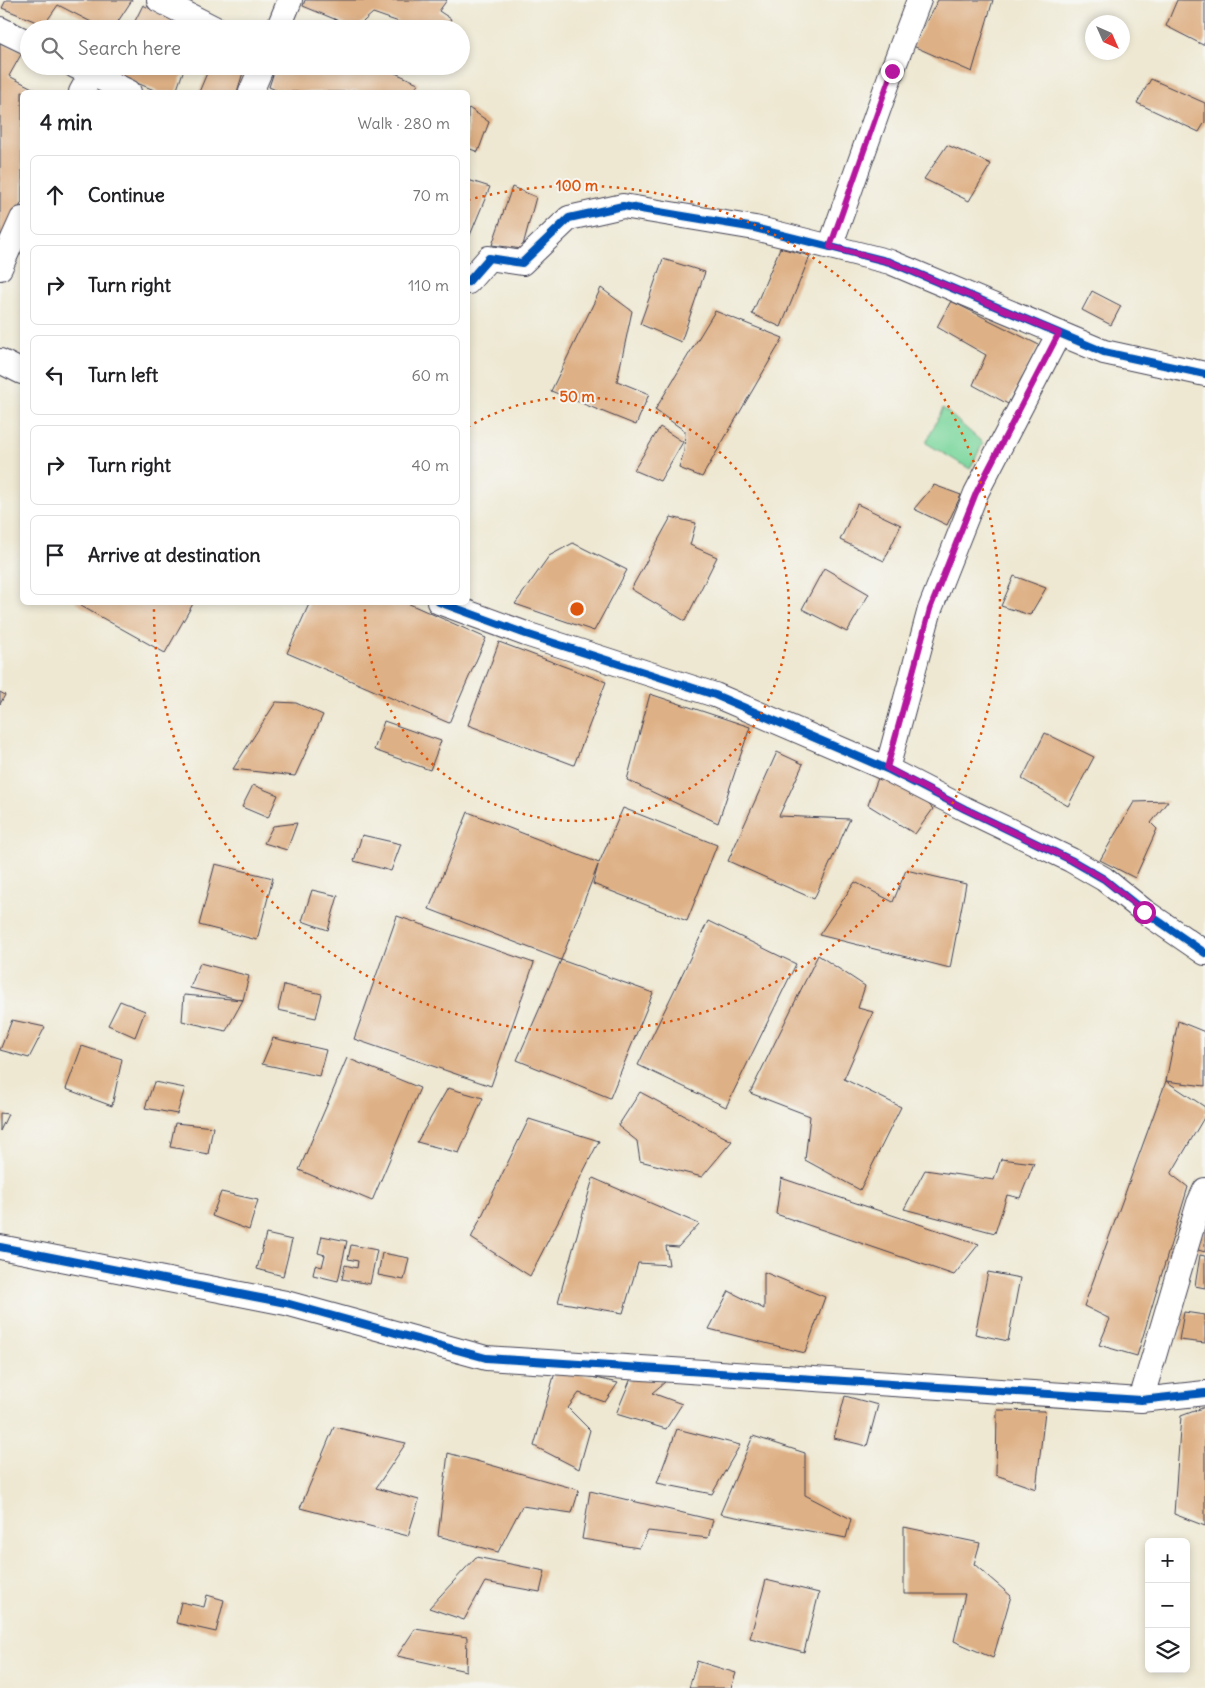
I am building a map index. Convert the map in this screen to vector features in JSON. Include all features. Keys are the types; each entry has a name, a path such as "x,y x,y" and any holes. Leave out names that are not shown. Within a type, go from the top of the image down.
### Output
{"street":[{"path":"159,0 198,20"},
{"path":"282,20 290,0"},
{"path":"830,247 919,0"},
{"path":"0,29 20,39"},
{"path":"252,90 258,75"},
{"path":"82,78 122,90"},
{"path":"470,280 489,258 522,264 569,218 623,206 755,228 890,262 1104,352 1205,374"},
{"path":"0,268 20,223"},
{"path":"887,768 934,600 976,493 1059,333"},
{"path":"0,361 20,371"},
{"path":"447,605 526,634 715,695 887,768 965,809 1071,860 1104,879 1144,912 1205,953"},
{"path":"1141,1400 1199,1203 1205,1190"},
{"path":"0,1247 286,1303 486,1358 1141,1400 1205,1393"}],"green space":[{"path":"943,408 983,443 970,469 926,443"}],"building":[{"path":"6,0 132,0 119,20 87,20 58,5 48,20 32,20 2,8"},
{"path":"305,0 447,0 439,11 451,19 393,20 373,13 365,20 337,20 303,6"},
{"path":"938,0 993,0 972,72 913,46"},
{"path":"1177,0 1205,0 1205,42 1203,45 1166,26"},
{"path":"143,5 172,20 136,20"},
{"path":"0,43 20,50 20,56 9,76 36,90 20,90 20,206 0,244"},
{"path":"117,75 182,75 177,90 154,90"},
{"path":"206,75 242,75 238,90 200,90"},
{"path":"273,75 400,75 418,83 415,90 276,90 269,87"},
{"path":"1151,79 1205,103 1205,122 1199,132 1137,103"},
{"path":"470,109 489,122 478,152 470,149"},
{"path":"947,145 991,164 969,201 924,179"},
{"path":"470,181 490,187 470,235"},
{"path":"512,187 536,197 522,249 492,245"},
{"path":"780,248 810,256 781,327 752,314"},
{"path":"663,259 705,272 681,342 640,324"},
{"path":"601,288 632,311 617,381 649,394 636,425 551,391"},
{"path":"1092,291 1121,306 1111,325 1082,310"},
{"path":"951,301 1039,345 1008,404 973,385 986,355 937,327"},
{"path":"715,311 783,338 702,477 679,468 684,451 685,431 655,410"},
{"path":"660,427 683,442 660,481 634,470"},
{"path":"934,485 961,495 947,525 914,509"},
{"path":"857,504 901,525 884,561 840,540"},
{"path":"671,517 696,523 690,545 717,557 685,621 631,589"},
{"path":"573,543 627,570 594,631 515,604 549,556"},
{"path":"824,568 869,594 847,632 802,609"},
{"path":"1014,576 1046,588 1030,615 1001,606"},
{"path":"79,605 192,605 165,653"},
{"path":"309,605 412,605 486,638 449,723 287,653"},
{"path":"499,642 606,682 574,765 468,725"},
{"path":"0,692 5,695 0,704"},
{"path":"650,694 750,727 718,823 627,780"},
{"path":"276,702 296,703 323,715 295,776 233,769"},
{"path":"384,721 441,741 430,770 374,750"},
{"path":"1045,733 1094,757 1068,806 1022,779"},
{"path":"777,752 803,764 779,816 850,819 814,899 728,861"},
{"path":"904,777 933,809 915,834 868,805 878,778"},
{"path":"253,785 278,795 268,818 242,807"},
{"path":"1168,801 1151,823 1157,829 1135,878 1100,860 1134,802"},
{"path":"623,808 717,845 687,921 593,884 598,865 561,960 429,909 468,812 599,863"},
{"path":"297,823 287,850 264,843 273,826"},
{"path":"362,835 401,844 391,871 354,861"},
{"path":"215,864 273,878 257,940 199,925"},
{"path":"906,870 966,884 950,968 819,935 855,882 893,902"},
{"path":"312,890 338,896 328,930 302,921"},
{"path":"397,916 534,963 491,1086 354,1039"},
{"path":"708,921 796,964 726,1107 638,1065"},
{"path":"818,955 865,986 858,1008 873,1012 844,1079 901,1107 860,1190 805,1160 810,1116 750,1093"},
{"path":"561,960 653,993 610,1098 517,1060"},
{"path":"200,963 249,976 243,1000 190,988"},
{"path":"284,985 322,994 316,1018 278,1010"},
{"path":"184,995 243,1000 226,1031 182,1021"},
{"path":"120,1001 145,1011 135,1037 108,1025"},
{"path":"12,1020 45,1027 29,1058 0,1050"},
{"path":"1178,1021 1205,1032 1205,1086 1166,1081"},
{"path":"273,1038 326,1050 319,1076 262,1064"},
{"path":"82,1046 122,1059 112,1106 66,1089"},
{"path":"347,1058 420,1088 372,1201 299,1170"},
{"path":"1166,1081 1205,1107 1205,1116 1171,1174 1188,1187 1137,1356 1099,1345 1110,1319 1084,1306"},
{"path":"154,1082 185,1088 177,1114 145,1108"},
{"path":"448,1088 483,1098 459,1153 417,1142"},
{"path":"640,1092 732,1141 702,1177 640,1161 637,1141 618,1126"},
{"path":"0,1113 8,1114 0,1131"},
{"path":"529,1119 599,1141 530,1276 471,1238"},
{"path":"175,1123 213,1127 208,1154 170,1147"},
{"path":"1001,1159 1034,1163 1020,1198 1007,1195 995,1233 904,1209 925,1170 994,1180"},
{"path":"593,1178 699,1224 678,1247 666,1246 669,1265 638,1263 623,1313 558,1302"},
{"path":"781,1178 979,1244 954,1275 776,1214"},
{"path":"221,1192 258,1200 249,1230 212,1216"},
{"path":"1205,1228 1205,1252 1195,1249"},
{"path":"266,1234 292,1240 283,1276 257,1269"},
{"path":"322,1236 347,1241 338,1281 313,1275 315,1265 322,1267 325,1255 318,1253"},
{"path":"351,1245 377,1250 370,1284 342,1279 345,1265 357,1268 358,1261 348,1259"},
{"path":"382,1253 409,1258 404,1280 378,1275"},
{"path":"1200,1255 1205,1256 1205,1288 1195,1286"},
{"path":"764,1272 825,1297 805,1353 709,1329 729,1291 764,1309"},
{"path":"988,1272 1020,1278 1008,1341 975,1334"},
{"path":"1184,1312 1205,1315 1205,1343 1179,1340"},
{"path":"556,1369 618,1383 605,1402 579,1393 568,1408 590,1430 579,1469 534,1446"},
{"path":"632,1376 665,1382 652,1393 682,1404 666,1429 616,1414"},
{"path":"845,1396 878,1405 867,1446 834,1438"},
{"path":"1205,1407 1205,1526 1174,1514 1181,1416"},
{"path":"997,1410 1045,1411 1036,1489 996,1475"},
{"path":"334,1427 406,1443 376,1488 419,1500 408,1536 300,1508"},
{"path":"677,1429 740,1445 712,1494 657,1483"},
{"path":"753,1436 805,1453 805,1495 851,1519 846,1538 720,1514"},
{"path":"448,1453 579,1490 572,1513 522,1506 498,1552 438,1536"},
{"path":"590,1491 713,1520 708,1538 648,1531 639,1548 582,1539"},
{"path":"904,1527 980,1543 974,1564 1011,1596 993,1658 954,1641 965,1594 904,1594"},
{"path":"476,1557 545,1571 540,1592 485,1582 464,1620 429,1608"},
{"path":"766,1580 819,1593 804,1652 750,1638"},
{"path":"207,1595 224,1600 216,1632 176,1623 181,1602 204,1607"},
{"path":"415,1629 467,1637 466,1671 397,1656"},
{"path":"697,1661 736,1673 731,1688 689,1688"}],"cycle path":[{"path":"470,280 489,258 522,263 569,218 623,206 755,228 890,262 1104,352 1205,374"},
{"path":"447,605 526,634 715,695 887,769 1071,860 1104,879 1144,911 1205,953"},
{"path":"0,1247 286,1303 486,1358 1141,1400 1205,1393"}],"route":[{"path":"892,71 830,247 890,262 1059,333 976,493 930,609 887,768 965,809 1071,860 1104,879 1144,912"}]}
